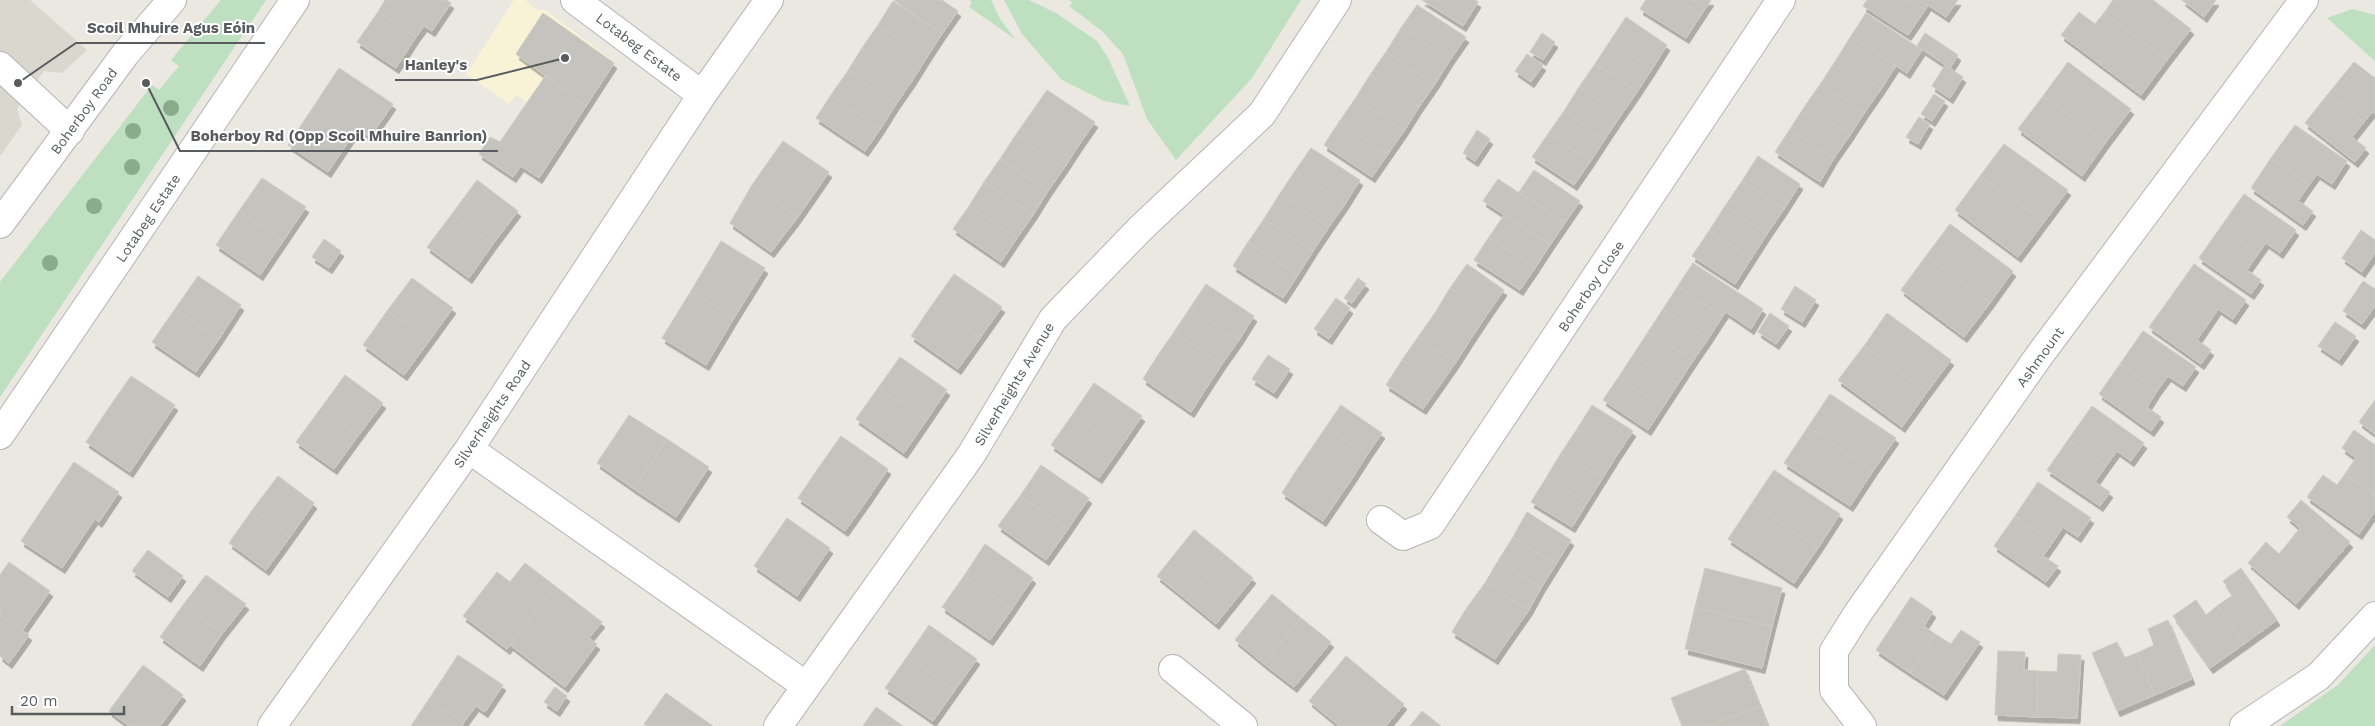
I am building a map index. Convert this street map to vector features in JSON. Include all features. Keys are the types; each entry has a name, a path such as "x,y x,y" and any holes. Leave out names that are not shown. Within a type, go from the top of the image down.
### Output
{"street":[{"name":"Boherboy Road","path":"0,224 70,131 126,52 172,0"},
{"name":"Lotabeg Estate","path":"0,435 295,0"},
{"name":"Lotabeg Estate","path":"575,0 702,95"},
{"name":"Silverheights Road","path":"272,726 469,449 702,95 769,0"},
{"name":"Silverheights Avenue","path":"778,726 805,685 971,455 1053,319 1140,229 1262,114 1337,0"},
{"name":"Boherboy Close","path":"1382,520 1403,536 1430,526 1781,0"},
{"name":"Ashmount","path":"1862,726 1834,690 1834,651 1864,605 2039,356 2304,0"},
{"path":"0,66 70,131"},
{"path":"469,449 805,685"},
{"path":"2244,726 2319,676 2375,616"},
{"path":"1173,669 1242,726"}],"shaded area":[{"path":"0,0 30,0 87,50 62,73 44,71 17,109 22,125 0,156"},
{"path":"514,0 525,0 538,10 545,10 612,60 610,71 586,106 546,75 527,102 516,95 509,104 466,74"}],"green space":[{"path":"221,0 266,0 0,397 0,282 152,85 159,90 179,66 171,60"},
{"path":"969,0 991,0 1000,19 1015,39 969,7 972,2"},
{"path":"1004,0 1029,0 1056,13 1097,41 1108,58 1130,106 1104,101 1062,80 1022,34"},
{"path":"1069,0 1301,0 1252,78 1176,160 1147,119 1123,54 1102,31 1069,6 1073,3"},
{"path":"2352,9 2375,15 2375,61 2327,18"},
{"path":"2375,645 2375,726 2280,726 2339,684"}],"building":[{"path":"385,0 446,0 451,3 432,31 424,26 416,37 378,12"},
{"path":"894,0 942,0 958,11 942,34"},
{"path":"1422,0 1475,0 1478,2 1463,26"},
{"path":"1646,0 1679,0 1701,15 1686,38 1640,9"},
{"path":"1679,0 1711,0 1701,15"},
{"path":"1867,0 1909,0 1925,10 1908,35 1863,6"},
{"path":"1909,0 1958,0 1946,17 1928,5 1925,10"},
{"path":"2113,0 2153,0 2191,29 2167,60 2104,13"},
{"path":"2182,0 2216,0 2204,17"},
{"path":"893,1 942,34 927,57 878,25"},
{"path":"1417,5 1466,37 1450,60 1401,28"},
{"path":"378,12 416,37 396,68 357,42"},
{"path":"2079,12 2095,24 2104,13 2167,60 2141,95 2061,35"},
{"path":"543,13 614,63 586,106 516,54"},
{"path":"1866,13 1922,50 1907,73 1851,36"},
{"path":"1626,17 1667,45 1652,69 1610,41"},
{"path":"878,25 927,57 912,81 862,48"},
{"path":"1401,28 1450,60 1435,84 1386,52"},
{"path":"1542,33 1555,42 1543,60 1530,52"},
{"path":"1925,33 1958,55 1950,68 1917,46"},
{"path":"1851,36 1896,66 1881,89 1836,60"},
{"path":"1610,41 1652,69 1637,92 1595,64"},
{"path":"862,48 912,81 896,104 847,72"},
{"path":"1386,52 1435,84 1419,107 1370,75"},
{"path":"1527,54 1543,65 1531,82 1515,71"},
{"path":"1836,60 1881,89 1865,112 1821,83"},
{"path":"2068,62 2131,109 2106,142 2043,96"},
{"path":"2354,62 2375,78 2375,114 2372,112 2364,122 2328,94"},
{"path":"1595,64 1637,92 1621,115 1579,87"},
{"path":"1945,65 1963,77 1950,98 1932,86"},
{"path":"339,68 393,104 370,137 358,129 350,139 310,112"},
{"path":"847,72 896,104 881,128 831,95"},
{"path":"546,75 586,106 539,178 521,166 513,177 479,154 490,137 500,142"},
{"path":"1370,75 1419,107 1404,131 1355,99"},
{"path":"1821,83 1865,112 1850,135 1805,106"},
{"path":"1579,87 1621,115 1605,139 1564,111"},
{"path":"1047,90 1095,122 1079,145 1031,113"},
{"path":"1934,94 1945,101 1932,121 1921,114"},
{"path":"2328,94 2364,122 2352,137 2366,148 2355,162 2305,123"},
{"path":"831,95 881,128 865,151 816,118"},
{"path":"2043,96 2106,142 2082,176 2018,129"},
{"path":"1355,99 1404,131 1388,154 1339,122"},
{"path":"1805,106 1850,135 1834,158 1790,129"},
{"path":"1564,111 1605,139 1590,162 1548,134"},
{"path":"310,112 350,139 328,172 288,145"},
{"path":"1031,113 1079,145 1064,168 1015,136"},
{"path":"1919,117 1930,124 1918,144 1906,137"},
{"path":"1339,122 1388,154 1372,177 1324,145"},
{"path":"2295,125 2347,161 2332,184 2317,174 2309,185 2271,158"},
{"path":"1790,129 1834,158 1820,182 1775,152"},
{"path":"1477,130 1490,139 1475,161 1463,153"},
{"path":"1548,134 1590,162 1574,185 1532,157"},
{"path":"1015,136 1064,168 1048,191 1000,159"},
{"path":"783,141 829,172 798,217 752,185"},
{"path":"2004,144 2068,190 2044,222 1980,176"},
{"path":"1311,148 1360,180 1345,204 1295,171"},
{"path":"1758,156 1800,184 1784,209 1742,181"},
{"path":"2271,158 2309,185 2298,201 2313,211 2303,225 2251,188"},
{"path":"1000,159 1048,191 1033,215 984,182"},
{"path":"1534,170 1580,201 1565,223 1519,192"},
{"path":"1295,171 1345,204 1329,227 1279,195"},
{"path":"1980,176 2044,222 2018,257 1955,210"},
{"path":"262,178 306,207 283,241 239,211"},
{"path":"1498,179 1565,223 1550,245 1483,201"},
{"path":"477,180 518,211 493,244 452,214"},
{"path":"1742,181 1784,209 1767,234 1725,206"},
{"path":"984,182 1033,215 1017,238 969,206"},
{"path":"752,185 798,217 771,252 730,223"},
{"path":"2244,194 2296,230 2280,253 2266,243 2258,254 2220,228"},
{"path":"1279,195 1329,227 1313,251 1264,219"},
{"path":"969,206 1017,238 1001,262 953,229"},
{"path":"1725,206 1767,234 1751,259 1709,231"},
{"path":"239,211 283,241 260,275 216,245"},
{"path":"452,214 493,244 469,278 427,247"},
{"path":"1504,215 1550,245 1535,268 1489,237"},
{"path":"1264,219 1313,251 1298,275 1248,242"},
{"path":"1950,224 2013,271 1990,303 1926,256"},
{"path":"2220,228 2258,254 2247,270 2261,280 2251,294 2199,258"},
{"path":"2361,230 2375,240 2375,253 2362,272 2342,258"},
{"path":"1709,231 1751,259 1735,284 1692,256"},
{"path":"1489,237 1535,268 1520,290 1474,260"},
{"path":"324,239 341,251 329,268 312,257"},
{"path":"721,241 765,268 734,318 691,291"},
{"path":"1248,242 1298,275 1283,298 1233,266"},
{"path":"1926,256 1990,303 1964,337 1901,290"},
{"path":"1693,263 1763,309 1751,329 1726,312 1723,316 1678,286"},
{"path":"1467,264 1504,290 1488,313 1450,288"},
{"path":"2194,264 2246,300 2233,319 2218,309 2208,324 2170,298"},
{"path":"954,274 1002,307 980,338 932,305"},
{"path":"198,276 241,305 219,339 175,309"},
{"path":"412,278 453,308 429,341 387,311"},
{"path":"1358,278 1366,284 1352,303 1344,298"},
{"path":"2363,281 2375,289 2375,306 2362,324 2343,311"},
{"path":"1206,284 1254,316 1239,340 1190,308"},
{"path":"1678,286 1723,316 1708,339 1663,309"},
{"path":"1795,286 1816,300 1802,322 1781,309"},
{"path":"1450,288 1488,313 1472,337 1435,313"},
{"path":"691,291 734,318 706,365 662,338"},
{"path":"1336,298 1350,308 1329,339 1314,329"},
{"path":"2170,298 2208,324 2197,340 2211,350 2201,364 2149,327"},
{"path":"932,305 980,338 958,369 911,336"},
{"path":"1190,308 1239,340 1222,364 1174,332"},
{"path":"175,309 219,339 196,372 152,342"},
{"path":"1663,309 1708,339 1693,361 1648,332"},
{"path":"387,311 429,341 404,375 363,345"},
{"path":"1435,313 1472,337 1456,362 1418,337"},
{"path":"1770,313 1789,326 1776,344 1758,332"},
{"path":"1887,313 1951,360 1927,392 1864,346"},
{"path":"2335,322 2356,336 2339,360 2318,346"},
{"path":"2143,331 2196,367 2183,386 2168,376 2157,391 2120,364"},
{"path":"1174,332 1222,364 1207,387 1158,355"},
{"path":"1648,332 1693,361 1678,384 1633,355"},
{"path":"1418,337 1456,362 1440,385 1402,360"},
{"path":"1864,346 1927,392 1902,427 1838,380"},
{"path":"1158,355 1207,387 1191,412 1143,379"},
{"path":"1268,355 1290,369 1274,393 1252,379"},
{"path":"1633,355 1678,384 1663,407 1618,378"},
{"path":"900,357 947,390 926,421 878,388"},
{"path":"1402,360 1440,385 1423,409 1386,385"},
{"path":"2120,364 2157,391 2147,407 2161,417 2151,431 2099,394"},
{"path":"345,375 383,403 358,436 321,408"},
{"path":"131,376 175,405 152,439 108,409"},
{"path":"1618,378 1663,407 1648,430 1603,400"},
{"path":"1094,383 1142,416 1120,448 1073,414"},
{"path":"878,388 926,421 904,453 856,419"},
{"path":"1830,394 1896,438 1873,471 1808,427"},
{"path":"2375,400 2375,434 2359,422"},
{"path":"1341,405 1382,433 1367,455 1326,427"},
{"path":"1592,405 1633,431 1617,455 1577,429"},
{"path":"2092,406 2144,443 2131,461 2117,451 2106,466 2068,440"},
{"path":"321,408 358,436 334,469 296,442"},
{"path":"108,409 152,439 130,472 86,442"},
{"path":"1073,414 1120,448 1099,478 1051,445"},
{"path":"629,415 667,439 634,489 597,463"},
{"path":"1326,427 1367,455 1353,477 1311,449"},
{"path":"1808,427 1873,471 1850,506 1784,463"},
{"path":"1577,429 1617,455 1602,479 1561,453"},
{"path":"2354,430 2375,445 2375,495 2345,474 2356,458 2342,448"},
{"path":"841,436 888,469 867,500 819,467"},
{"path":"667,439 709,467 676,517 634,489"},
{"path":"2068,440 2106,466 2095,482 2110,492 2100,506 2047,470"},
{"path":"1311,449 1353,477 1338,499 1296,471"},
{"path":"1561,453 1602,479 1587,503 1546,478"},
{"path":"74,462 119,492 99,522 95,519 84,535 43,508"},
{"path":"1041,465 1089,498 1068,529 1020,496"},
{"path":"819,467 867,500 845,531 798,498"},
{"path":"1774,470 1840,514 1818,548 1752,503"},
{"path":"1296,471 1338,499 1323,521 1282,493"},
{"path":"2345,474 2375,495 2375,511 2359,534 2307,497 2323,475 2337,485"},
{"path":"278,476 314,503 290,537 253,509"},
{"path":"1546,478 1587,503 1572,527 1531,502"},
{"path":"2038,482 2091,518 2078,537 2063,527 2053,542 2015,516"},
{"path":"1020,496 1068,529 1046,560 998,526"},
{"path":"2301,500 2350,542 2323,573 2288,543 2300,528 2287,517"},
{"path":"1752,503 1818,548 1794,583 1728,539"},
{"path":"43,508 84,535 62,568 21,541"},
{"path":"253,509 290,537 266,570 229,543"},
{"path":"1527,512 1571,540 1556,564 1513,537"},
{"path":"2015,516 2053,542 2043,556 2058,566 2046,582 1994,546"},
{"path":"787,518 830,548 797,596 754,566"},
{"path":"1194,530 1224,554 1187,600 1157,576"},
{"path":"1513,537 1556,564 1541,588 1498,561"},
{"path":"2266,542 2279,554 2288,543 2323,573 2296,604 2248,563"},
{"path":"985,544 1033,578 1012,609 964,576"},
{"path":"148,550 183,576 168,597 132,571"},
{"path":"1224,554 1253,578 1216,624 1187,600"},
{"path":"1498,561 1541,588 1529,610 1485,583"},
{"path":"9,562 50,591 22,631 0,615 0,575"},
{"path":"525,563 555,586 507,649 463,616 497,572 510,582"},
{"path":"1705,568 1782,588 1772,627 1695,607"},
{"path":"2241,568 2277,620 2244,644 2217,606 2233,595 2223,581"},
{"path":"206,575 246,604 222,634 183,605"},
{"path":"964,576 1012,609 990,640 942,607"},
{"path":"1485,583 1529,610 1510,637 1466,609"},
{"path":"555,586 602,622 589,638 597,644 565,687 510,645"},
{"path":"1272,594 1301,618 1264,664 1235,640"},
{"path":"1911,597 1933,612 1924,626 1935,634 1910,673 1876,650"},
{"path":"2196,600 2206,615 2217,606 2244,644 2210,668 2173,616"},
{"path":"183,605 222,634 200,666 160,637"},
{"path":"1695,607 1772,627 1762,668 1685,649"},
{"path":"1466,609 1510,637 1495,659 1452,632"},
{"path":"0,615 29,635 9,663 0,656"},
{"path":"1301,618 1331,642 1294,687 1264,664"},
{"path":"2168,620 2192,679 2155,695 2137,653 2154,645 2148,629"},
{"path":"929,625 977,659 955,690 907,657"},
{"path":"1961,630 1980,642 1944,695 1910,673 1935,634 1951,644"},
{"path":"2117,642 2124,658 2137,653 2155,695 2117,711 2092,653"},
{"path":"1998,651 2025,652 2024,670 2038,671 2037,717 1995,715"},
{"path":"2058,654 2081,655 2077,718 2037,717 2038,671 2057,672"},
{"path":"458,655 503,685 485,712 476,706 464,722 429,699"},
{"path":"1346,656 1375,680 1338,725 1309,701"},
{"path":"907,657 955,690 933,721 885,688"},
{"path":"143,665 183,695 160,726 129,726 109,711"},
{"path":"1745,669 1760,706 1709,726 1682,726 1671,698"},
{"path":"1375,680 1404,704 1386,726 1339,726 1338,725"},
{"path":"555,687 567,696 557,711 544,702"},
{"path":"666,693 713,726 647,726 644,724"},
{"path":"429,699 464,722 462,726 411,726"},
{"path":"1760,706 1768,726 1709,726"},
{"path":"876,707 903,726 863,726"},
{"path":"1422,711 1441,726 1410,726"}],"place":[{"name":"Hanley's","path":"565,58"},
{"name":"Scoil Mhuire Agus Eóin","path":"18,83"},
{"name":"Boherboy Rd (Opp Scoil Mhuire Banrion)","path":"146,83"}]}
